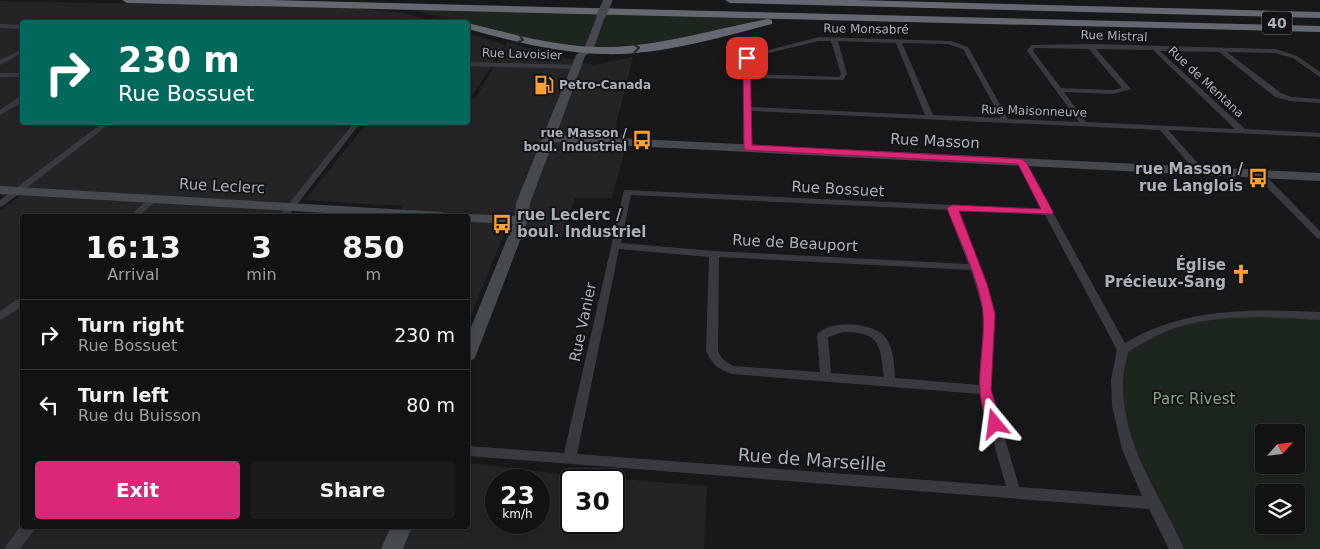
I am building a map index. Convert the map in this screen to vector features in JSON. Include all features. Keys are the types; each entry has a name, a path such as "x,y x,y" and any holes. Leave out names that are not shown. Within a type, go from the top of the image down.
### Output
{"highway":[{"path":"127,0 1320,29"},
{"name":"40","path":"362,0 1320,24"},
{"name":"40","path":"730,0 1320,15"},
{"path":"1002,0 1320,7"},
{"path":"1069,2 1255,13"},
{"path":"397,7 443,19"},
{"path":"470,27 542,45 588,50 640,48 776,21 846,17"},
{"path":"1027,22 1234,22"}],"street":[{"path":"470,350 520,220 523,203 554,138 589,55 588,50 608,0"},
{"path":"0,26 20,27"},
{"path":"747,76 841,79 844,74 834,39"},
{"name":"Rue Monsabré","path":"747,148 747,58 750,54 815,40 834,39 958,44 966,48 1006,121"},
{"path":"898,41 930,117"},
{"name":"Rue Mistral","path":"1084,124 1030,49 1040,45 1276,52 1290,54 1320,75"},
{"path":"1060,90 1113,92 1127,89 1090,46"},
{"name":"Rue de Mentana","path":"1154,48 1243,132"},
{"path":"554,138 581,55 588,50"},
{"path":"1221,50 1278,95 1290,99 1320,101"},
{"path":"0,63 20,52"},
{"name":"Rue Lavoisier","path":"470,64 577,67"},
{"path":"0,75 20,75"},
{"path":"0,113 20,100"},
{"name":"Rue Maisonneuve","path":"747,109 1320,135"},
{"path":"0,204 106,125"},
{"path":"287,211 356,125"},
{"path":"1162,128 1200,171"},
{"name":"Rue Masson","path":"554,138 1320,177"},
{"path":"1021,162 1123,350 1116,383 1118,412 1135,467 1177,549"},
{"path":"1259,174 1320,236"},
{"name":"Rue Leclerc","path":"0,190 153,199 287,211 380,214"},
{"name":"Rue Bossuet","path":"627,192 1048,212"},
{"name":"Rue Vanier","path":"569,459 627,192"},
{"path":"136,214 153,199"},
{"path":"952,208 981,284 989,314 985,390 1014,492"},
{"path":"470,218 520,220"},
{"name":"Rue de Beauport","path":"616,246 714,254 974,267"},
{"path":"714,254 712,351 715,360 732,370 985,390"},
{"path":"0,316 20,303"},
{"path":"1123,350 1151,332 1170,325 1219,315 1259,312 1320,316"},
{"path":"826,377 822,335 837,328 862,330 875,334 882,340 890,381"},
{"name":"Rue de Marseille","path":"470,451 705,471 1014,492 1154,504"},
{"path":"11,549 28,529"},
{"path":"392,549 401,529"}],"shaded area":[{"path":"0,1 353,8 405,13 428,20 20,20 20,125 351,125 291,206 293,214 20,214 20,529 470,529 470,463 518,469 485,469 485,534 550,534 550,473 560,474 560,534 625,534 625,479 707,486 704,549 0,549 0,211 19,197 0,195"},
{"path":"470,34 505,45 470,99"},
{"path":"508,43 594,65 633,57 613,137 625,149 612,198 575,198 562,237 504,234 470,318 470,214 398,214 403,206 305,200 365,125 470,125 470,99 475,99"}],"green space":[{"path":"410,9 782,17 644,44 598,47 575,47 528,40 470,25 470,20 451,20"},
{"name":"Parc Rivest","path":"1217,315 1320,316 1320,549 1177,549 1118,412 1120,360 1134,343 1169,325"}],"place":[{"name":"Petro-Canada","path":"544,85"},
{"name":"rue Masson / boul. Industriel","path":"642,140"},
{"name":"rue Masson / rue Langlois","path":"1258,178"},
{"name":"rue Leclerc / boul. Industriel","path":"502,224"},
{"name":"Église Précieux-Sang","path":"1241,274"}],"route":[{"path":"747,58 747,148 1021,162 1048,212 952,208 981,284 989,314 990,324 985,390 995,424"}]}
